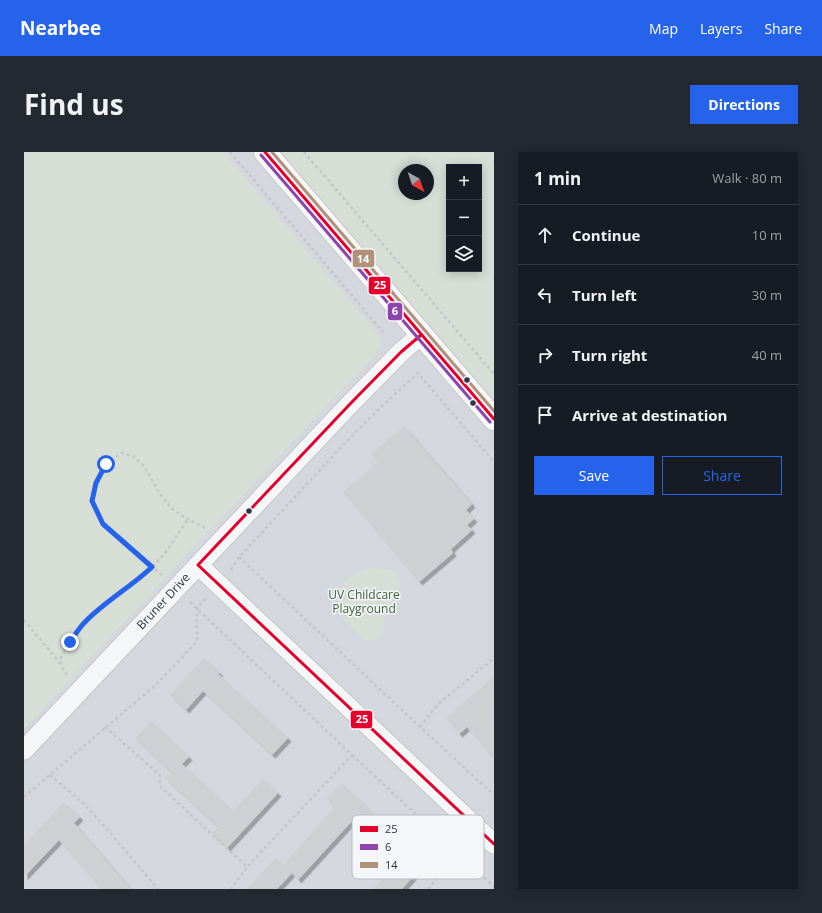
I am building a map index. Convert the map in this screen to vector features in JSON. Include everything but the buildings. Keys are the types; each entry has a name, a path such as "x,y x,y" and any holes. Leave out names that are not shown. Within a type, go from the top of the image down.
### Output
{"main road":[{"path":"265,152 494,419"}],"street":[{"name":"Bruner Drive","path":"24,750 350,404 401,352 421,334"},
{"path":"198,564 463,815"},
{"path":"484,835 494,844"}],"path":[{"path":"230,152 383,332"},
{"path":"304,152 494,374"},
{"path":"229,573 239,557 346,442 418,373 494,462"},
{"path":"165,578 103,524 92,501 96,483 106,464 122,453 134,457 144,466 158,491 172,508 188,519 209,530"},
{"path":"61,664 61,657 84,623 111,598 136,582 152,567 166,552 188,519"},
{"path":"239,557 494,795"},
{"path":"24,797 158,683 197,641 197,608 210,593"},
{"path":"197,608 416,815"},
{"path":"24,620 61,664 70,680"},
{"path":"420,727 437,705 494,658"},
{"path":"105,727 160,775 160,786 247,867"},
{"path":"231,889 247,867 352,755"},
{"path":"50,774 88,808 158,889"},
{"path":"484,878 494,887"},
{"path":"428,889 437,879"}],"shaded area":[{"path":"24,152 494,152 494,889 24,889"}],"green space":[{"path":"24,152 223,152 382,338 379,348 373,357 24,729"},
{"path":"265,152 494,152 494,419"},
{"name":"UV Childcare Playground","path":"371,568 389,569 396,572 400,585 399,592 392,600 390,609 384,618 382,636 376,640 369,641 364,640 345,621 339,608 338,599 342,585 347,580 362,571"}],"transit line":[{"name":"25","path":"265,152 494,419"},
{"name":"14","path":"272,152 494,411"},
{"name":"6","path":"261,155 490,422"},
{"name":"25","path":"421,335 401,352 350,404 198,565 463,815"},
{"name":"25","path":"484,835 494,844"}],"route":[{"path":"70,642 84,623 111,598 136,582 152,567 103,524 92,501 96,483 106,464"}]}
